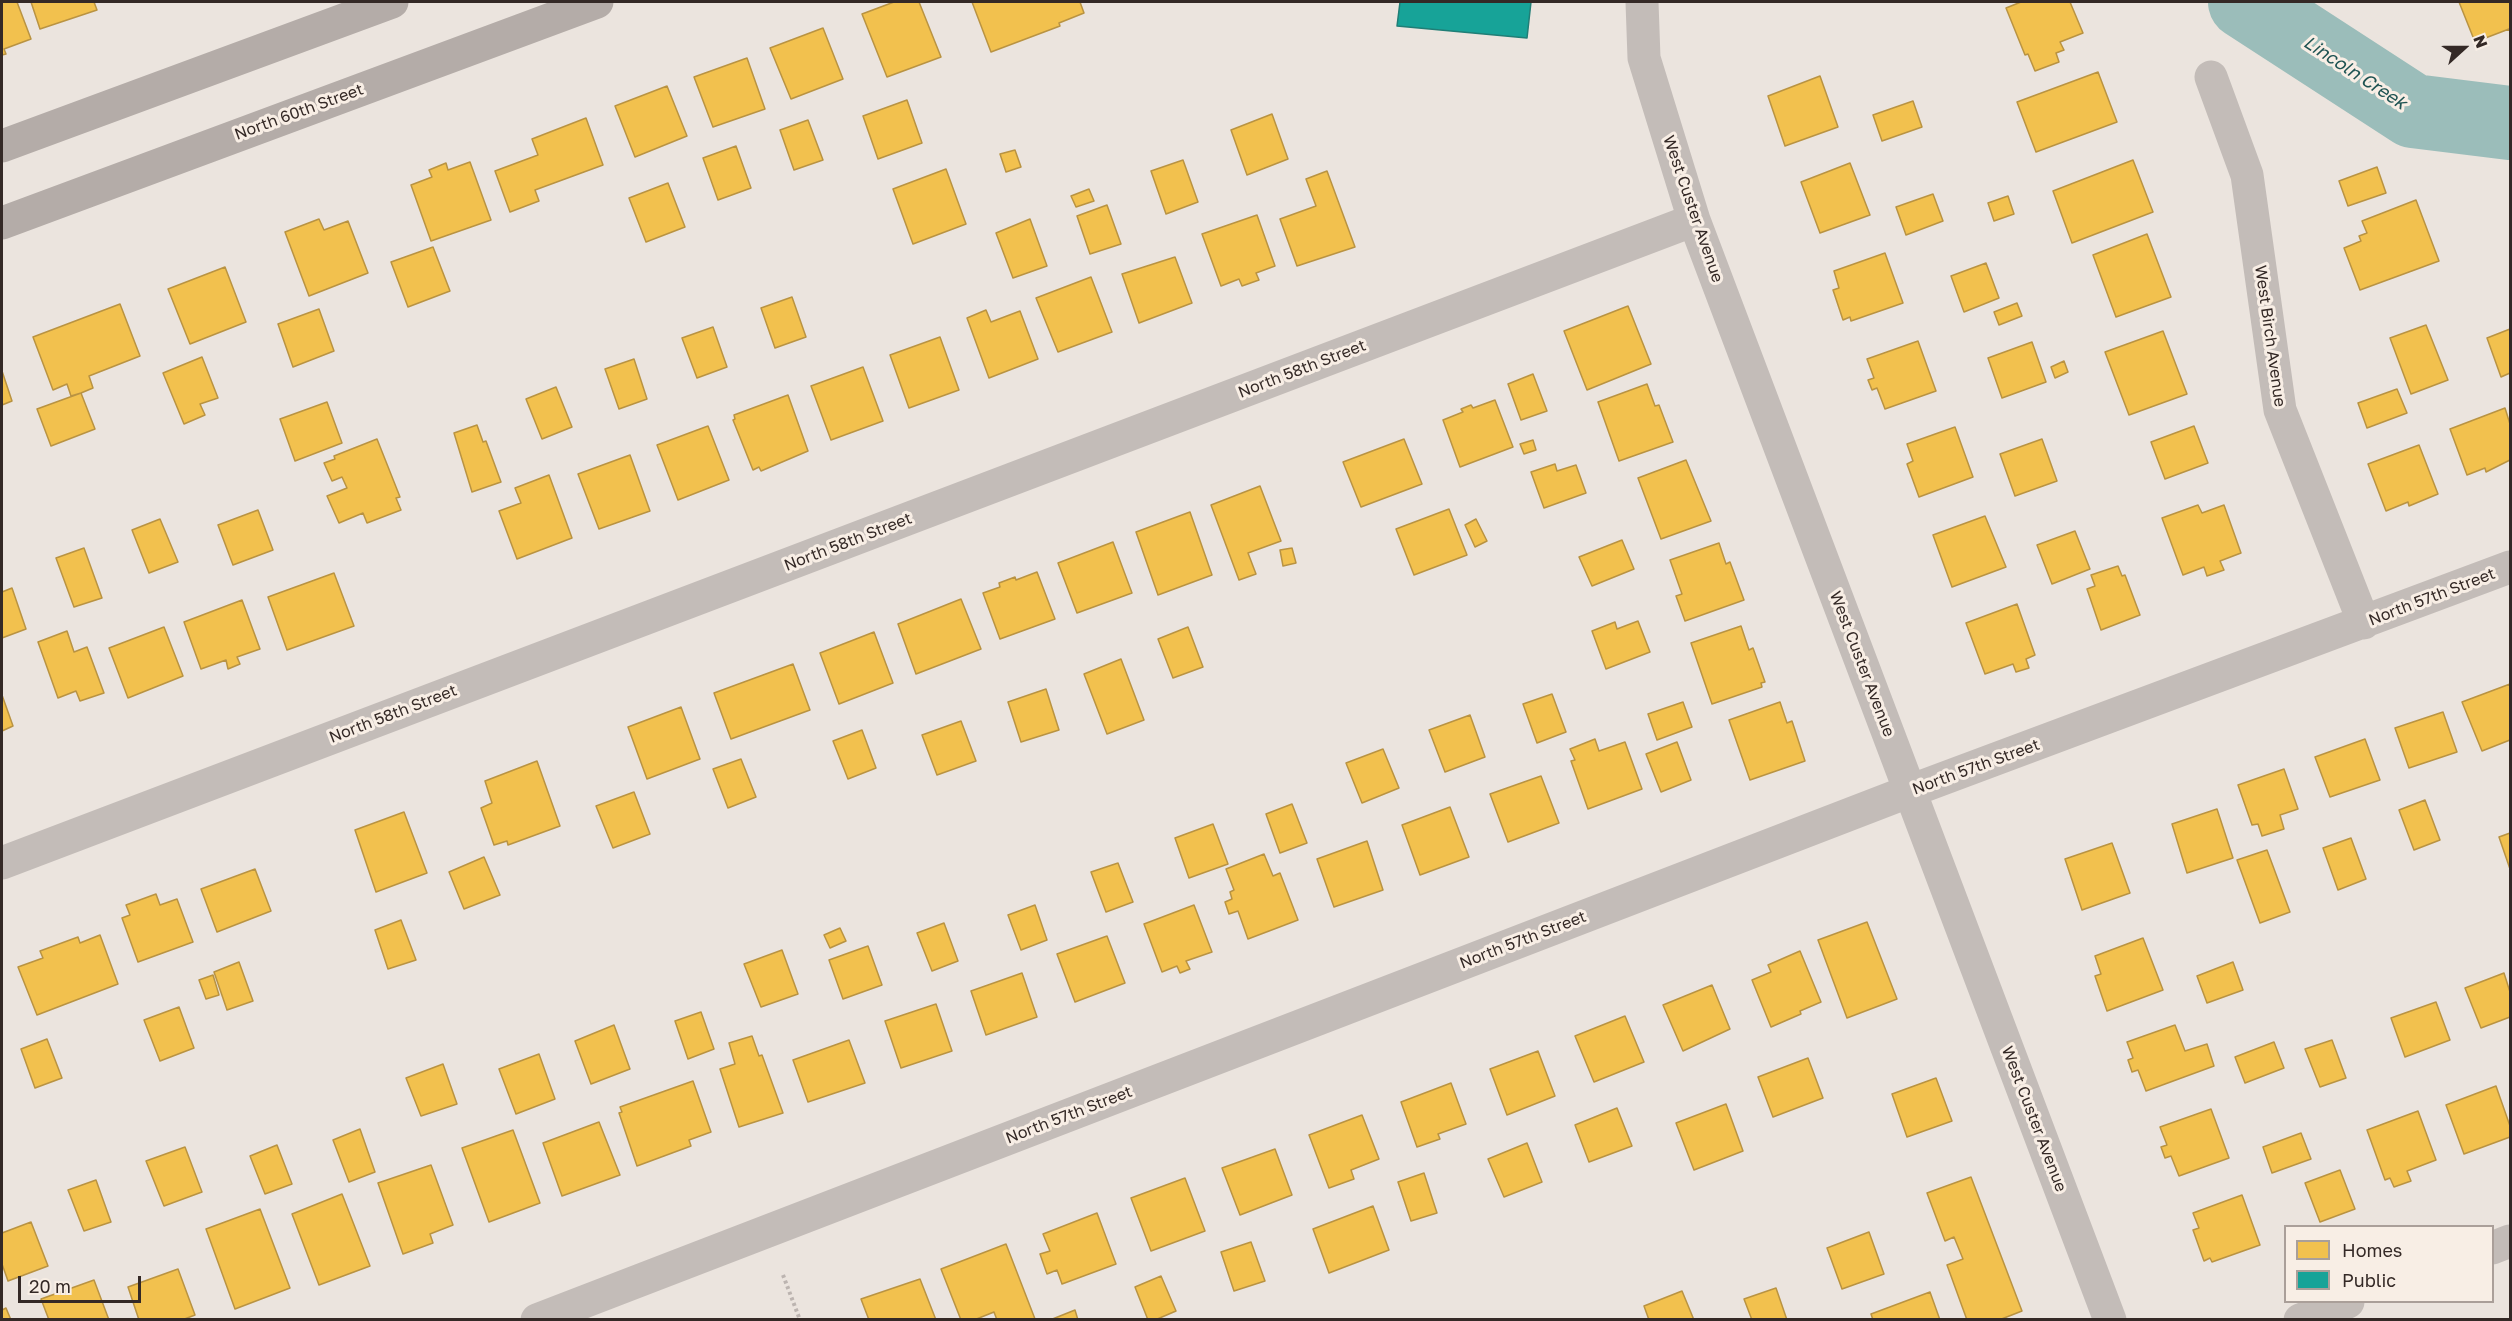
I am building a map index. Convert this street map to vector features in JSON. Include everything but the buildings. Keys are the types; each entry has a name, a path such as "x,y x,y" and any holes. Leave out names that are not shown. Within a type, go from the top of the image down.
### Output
{"main road":[{"path":"2,146 392,2"},
{"name":"North 60th Street","path":"2,223 597,2"}],"street":[{"name":"West Custer Avenue","path":"1642,2 1644,58 1694,220 2110,1320"},
{"name":"West Birch Avenue","path":"2211,76 2247,174 2280,410 2364,623"},
{"name":"North 58th Street","path":"2,863 1694,220"},
{"name":"North 57th Street","path":"537,1320 1910,791 2511,567"},
{"path":"2494,1248 2511,1241"},
{"path":"2300,1320 2345,1303"}],"path":[{"path":"783,1275 800,1320"}],"waterway":[{"name":"Lincoln Creek","path":"2245,2 2413,111 2510,123"}]}
